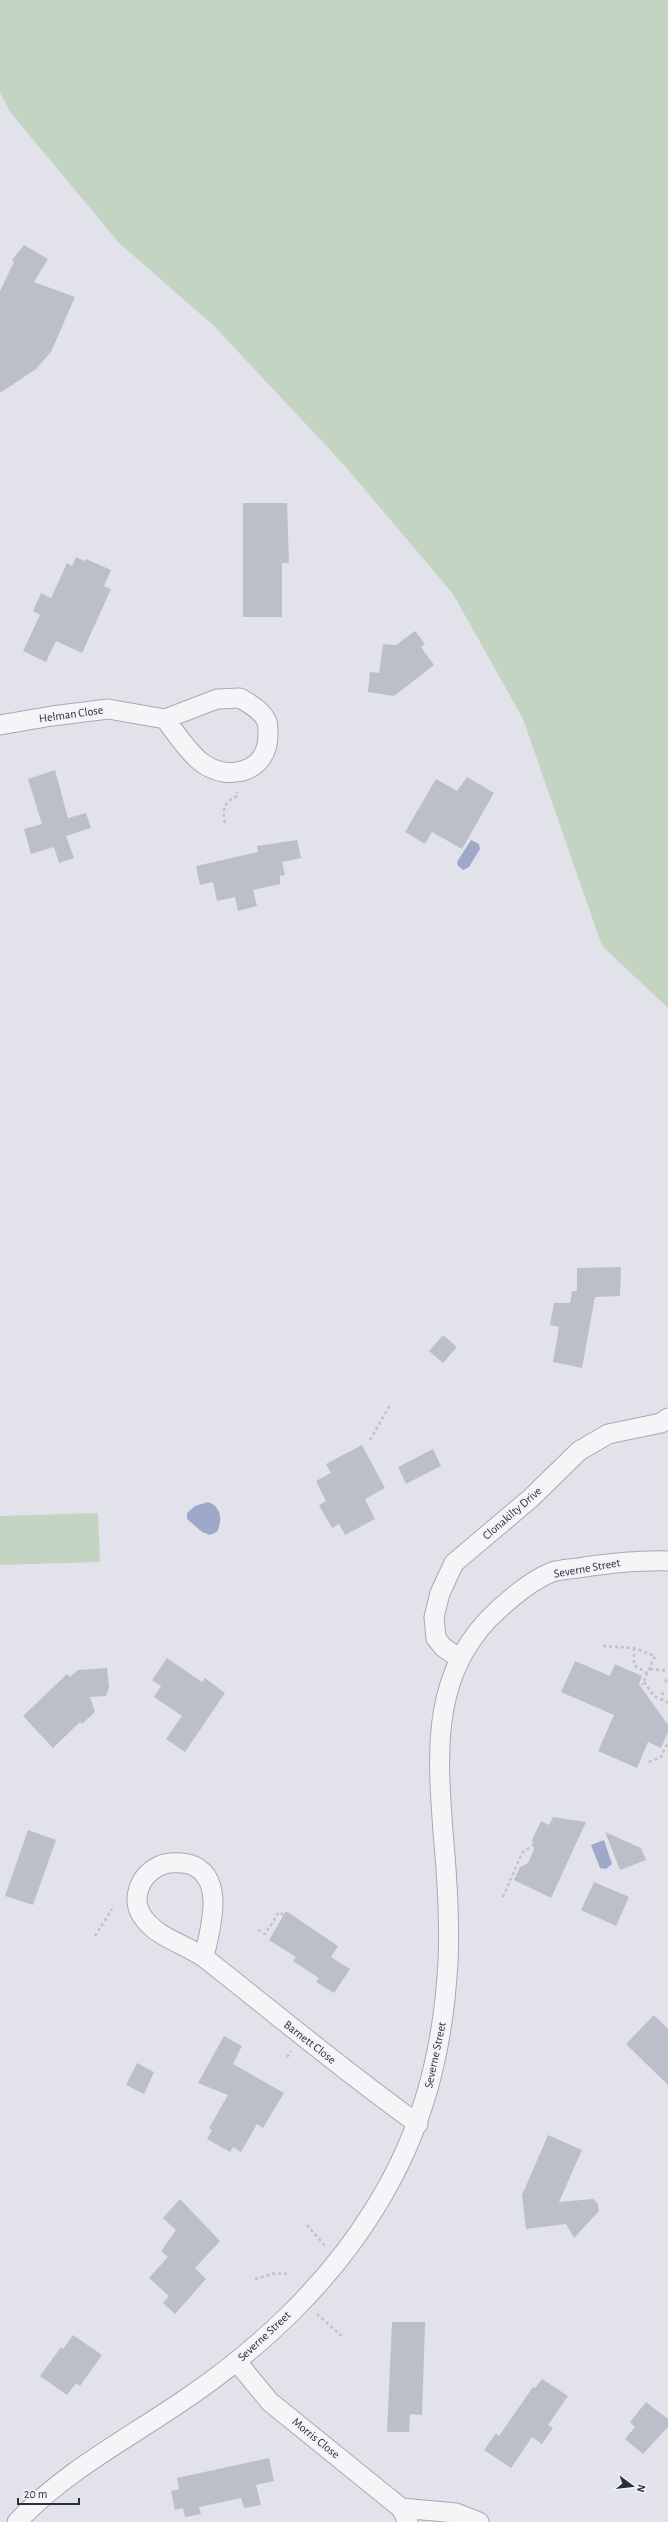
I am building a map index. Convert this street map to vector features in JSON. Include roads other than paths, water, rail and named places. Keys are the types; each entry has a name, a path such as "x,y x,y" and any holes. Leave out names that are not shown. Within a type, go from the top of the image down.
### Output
{"street":[{"path":"240,698 257,709 267,723 268,743 254,764 247,771 234,774 217,770 201,762 165,719 218,699 240,698"},
{"name":"Helman Close","path":"0,725 52,716 108,709 165,719"},
{"name":"Clonakilty Drive","path":"460,1660 443,1647 436,1638 434,1617 440,1592 454,1563 531,1498 579,1451 608,1434 661,1423 668,1418"},
{"name":"Severne Street","path":"17,2522 58,2483 184,2400 237,2362 299,2304 338,2259 375,2208 409,2148 418,2124 434,2068 444,2013 448,1952 444,1836 439,1780 439,1739 448,1686 473,1636 486,1620 530,1585 554,1572 634,1560 668,1561"},
{"name":"Barnett Close","path":"204,1958 214,1912 209,1882 200,1868 182,1862 162,1864 147,1872 137,1891 137,1906 145,1921 204,1958 374,2092 418,2124"},
{"name":"Morris Close","path":"237,2362 270,2402 404,2515 456,2513 479,2522"}],"water":[{"path":"471,840 479,844 480,849 469,867 463,870 458,866 457,862"},
{"path":"208,1502 216,1507 220,1514 220,1523 217,1532 210,1535 202,1532 187,1519 187,1513 195,1506"},
{"path":"604,1840 612,1864 606,1869 600,1868 591,1845"}]}
